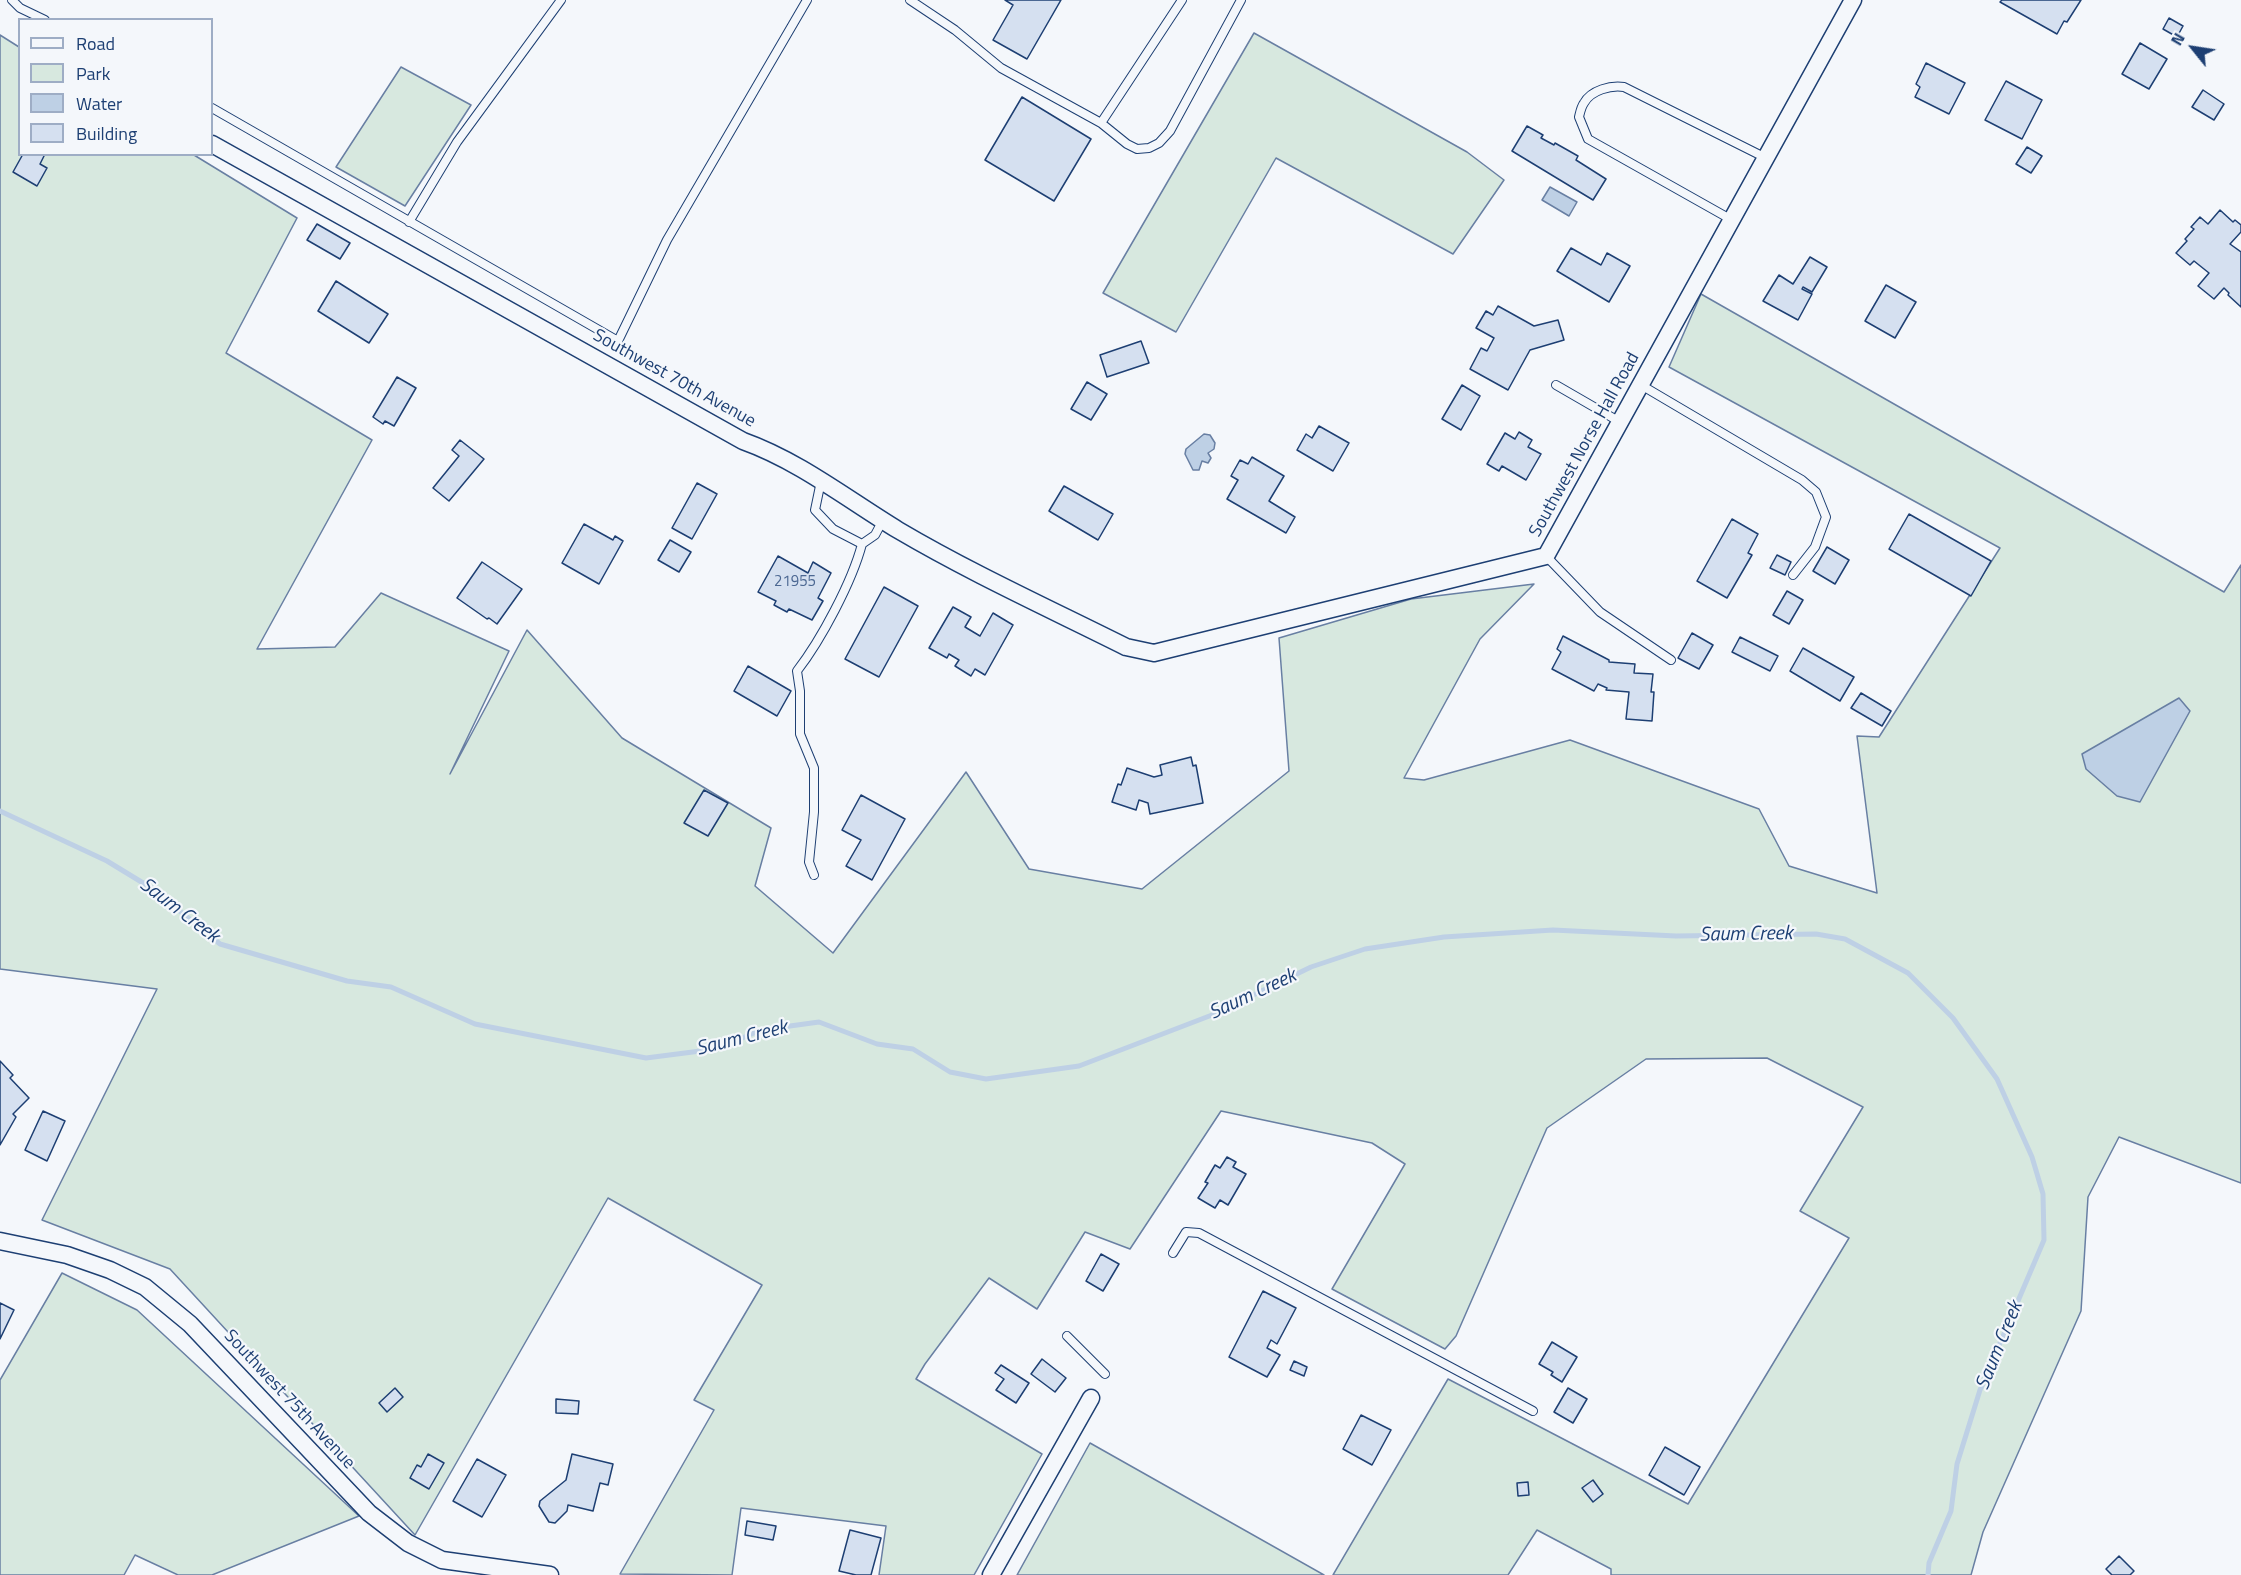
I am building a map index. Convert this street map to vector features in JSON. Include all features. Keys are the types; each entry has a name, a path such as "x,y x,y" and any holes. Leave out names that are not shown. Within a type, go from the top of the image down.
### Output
{"street":[{"name":"Southwest Norse Hall Road","path":"1154,652 1546,556 1853,0"},
{"name":"Southwest 70th Avenue","path":"213,145 743,441 771,451 949,559 1126,647 1154,652"},
{"name":"Southwest 75th Avenue","path":"0,1241 67,1255 110,1269 145,1287 190,1324 369,1513 408,1544 442,1560 550,1575"},
{"path":"991,1575 1091,1398"}],"lane":[{"path":"12,0 20,8 41,18"},
{"path":"409,222 457,142 561,0"},
{"path":"213,109 618,341 667,240 807,0"},
{"path":"910,0 955,30 1001,68 1101,123 1127,144 1137,148 1149,148 1159,143 1170,131 1241,0"},
{"path":"1101,123 1182,0"},
{"path":"1732,220 1588,139 1579,117 1584,101 1599,90 1624,87 1766,158"},
{"path":"1556,385 1620,422"},
{"path":"1641,385 1802,480 1815,492 1826,517 1815,547 1793,575"},
{"path":"820,481 815,510 833,529 862,544"},
{"path":"814,875 808,862 814,812 814,768 800,734 800,691 797,671 813,650 857,562 862,544 875,535 883,520"},
{"path":"1546,556 1600,612 1671,660"},
{"path":"1173,1253 1186,1232 1200,1233 1533,1411"},
{"path":"1067,1336 1105,1374"}],"green space":[{"path":"1254,33 1467,152 1504,180 1453,254 1276,158 1176,332 1103,293"},
{"path":"0,35 18,46 18,156 196,156 297,218 226,353 372,440 257,649 335,647 381,593 509,651 450,774 527,630 622,738 771,828 755,886 833,953 966,772 1029,869 1142,889 1289,771 1279,638 1411,599 1534,584 1480,639 1404,778 1424,780 1570,740 1759,809 1789,866 1877,893 1857,736 1879,737 2000,548 1669,367 1701,294 2224,592 2241,565 2241,1183 2119,1137 2088,1197 2081,1311 1983,1532 1971,1575 1611,1575 1611,1569 1537,1530 1508,1575 1333,1575 1448,1379 1688,1504 1849,1238 1800,1211 1863,1107 1767,1058 1646,1059 1547,1128 1456,1336 1445,1349 1332,1289 1405,1164 1372,1143 1221,1111 1130,1249 1085,1232 1037,1309 989,1278 916,1379 1042,1454 974,1575 879,1575 886,1526 741,1508 732,1575 620,1574 714,1410 694,1400 762,1285 608,1198 415,1535 170,1269 42,1220 157,989 0,969"},
{"path":"401,67 471,105 405,206 336,167"},
{"path":"62,1273 137,1310 359,1516 212,1575 178,1575 135,1555 124,1575 0,1575 0,1380"},
{"path":"1090,1443 1324,1575 1017,1575"}],"water":[{"path":"1550,187 1577,202 1569,216 1542,200"},
{"path":"1204,434 1210,435 1215,443 1214,449 1208,453 1211,458 1208,463 1202,461 1199,470 1193,470 1185,454 1186,449"},
{"path":"2179,698 2190,711 2140,802 2117,796 2086,769 2082,754"}],"building":[{"path":"1005,0 1061,0 1027,59 993,40 1013,5"},
{"path":"2002,0 2081,0 2057,34 2000,2"},
{"path":"2169,18 2183,26 2177,37 2163,29"},
{"path":"2140,43 2167,59 2149,89 2122,74"},
{"path":"1926,63 1965,83 1949,114 1915,97 1920,87 1916,84"},
{"path":"2006,81 2042,100 2022,139 1985,120"},
{"path":"2203,90 2224,104 2214,120 2192,107"},
{"path":"1022,97 1091,139 1054,201 985,160"},
{"path":"1527,126 1543,135 1541,138 1578,156 1576,160 1606,179 1593,200 1512,151"},
{"path":"2027,147 2042,156 2031,173 2016,164"},
{"path":"22,156 44,156 40,164 47,168 37,186 13,172"},
{"path":"2220,210 2233,222 2235,220 2241,225 2241,232 2230,244 2241,252 2241,307 2224,288 2214,299 2198,286 2209,273 2194,261 2190,265 2176,253 2187,241 2185,239 2194,229 2191,227 2200,217 2208,224"},
{"path":"317,224 350,243 340,259 307,240"},
{"path":"1571,248 1601,265 1607,253 1630,266 1609,302 1557,271"},
{"path":"1810,257 1827,267 1812,292 1803,287 1802,289 1812,294 1798,320 1763,301 1779,275 1793,284"},
{"path":"336,281 388,314 369,343 318,311"},
{"path":"1886,285 1916,302 1895,338 1865,321"},
{"path":"1498,306 1534,326 1558,320 1564,340 1530,350 1508,390 1470,369 1481,348 1487,351 1494,338 1476,328 1486,311 1493,315"},
{"path":"1141,341 1149,363 1107,377 1100,355"},
{"path":"397,377 416,388 394,426 385,421 383,424 373,417"},
{"path":"1087,382 1107,394 1091,420 1071,409"},
{"path":"1462,385 1480,396 1461,430 1442,419"},
{"path":"1319,426 1349,443 1333,471 1297,450 1306,434 1312,438"},
{"path":"1519,432 1532,440 1528,447 1541,454 1526,480 1502,466 1499,471 1487,464 1505,433 1515,439"},
{"path":"460,440 484,459 449,501 433,488 459,456 452,450"},
{"path":"1252,457 1284,476 1269,501 1295,517 1286,533 1227,499 1238,480 1231,476 1240,460 1248,464"},
{"path":"697,483 717,494 692,539 672,528"},
{"path":"1064,486 1113,514 1098,540 1049,511"},
{"path":"1909,514 1991,561 1971,596 1889,549"},
{"path":"1732,519 1758,534 1748,553 1752,555 1727,598 1697,581"},
{"path":"584,524 613,540 615,536 623,541 599,584 562,563"},
{"path":"670,540 691,552 679,572 658,560"},
{"path":"1827,547 1849,560 1835,584 1813,571"},
{"path":"1777,555 1791,562 1785,575 1770,568"},
{"path":"778,556 808,573 813,562 831,573 818,598 823,601 812,620 789,609 787,612 774,605 776,601 758,592"},
{"path":"482,562 522,589 497,624 457,598"},
{"path":"884,587 918,606 879,677 845,659"},
{"path":"1787,591 1803,600 1789,624 1773,615"},
{"path":"953,607 971,617 965,627 980,636 993,613 1013,625 985,675 975,669 971,676 955,666 959,660 949,654 947,658 929,648"},
{"path":"1692,633 1713,645 1699,669 1678,658"},
{"path":"1563,636 1609,662 1635,664 1634,673 1653,674 1652,721 1626,719 1629,692 1606,690 1607,688 1598,684 1594,691 1552,669 1561,652 1557,649"},
{"path":"1740,637 1778,656 1770,671 1732,652"},
{"path":"1803,648 1854,677 1840,701 1790,671"},
{"path":"748,666 791,691 777,716 734,691"},
{"path":"1861,693 1891,711 1882,726 1851,708"},
{"path":"1191,757 1193,766 1196,765 1203,803 1150,814 1148,803 1139,800 1136,810 1112,802 1127,768 1154,777 1162,775 1160,765"},
{"path":"704,790 728,803 708,836 684,823"},
{"path":"861,795 905,819 872,880 846,866 861,840 842,830"},
{"path":"0,1061 13,1075 10,1078 29,1098 13,1114 16,1117 0,1145"},
{"path":"43,1111 65,1121 47,1161 25,1150"},
{"path":"1227,1157 1236,1162 1233,1167 1246,1174 1228,1205 1220,1200 1215,1208 1198,1198 1208,1183 1205,1182 1215,1165 1220,1168"},
{"path":"1101,1254 1119,1264 1103,1291 1086,1281"},
{"path":"1263,1291 1296,1308 1277,1344 1271,1340 1267,1348 1280,1355 1267,1377 1229,1357"},
{"path":"0,1303 14,1310 0,1339"},
{"path":"1552,1342 1577,1357 1562,1382 1551,1375 1553,1372 1539,1364"},
{"path":"1042,1359 1066,1378 1055,1392 1031,1374"},
{"path":"1294,1361 1307,1367 1304,1376 1290,1370"},
{"path":"1001,1365 1029,1383 1016,1403 996,1390 1004,1379 995,1373"},
{"path":"395,1388 403,1397 387,1412 379,1403"},
{"path":"1568,1388 1587,1399 1573,1423 1554,1412"},
{"path":"556,1399 579,1401 578,1414 556,1413"},
{"path":"1361,1415 1391,1430 1372,1465 1343,1449"},
{"path":"1665,1447 1700,1467 1684,1495 1649,1475"},
{"path":"428,1454 444,1463 429,1489 410,1478 417,1465 421,1467"},
{"path":"572,1454 613,1464 608,1485 600,1483 593,1511 568,1505 567,1511 555,1523 549,1522 539,1506 540,1501 566,1480"},
{"path":"477,1459 506,1475 482,1517 453,1501"},
{"path":"1593,1480 1603,1494 1593,1502 1582,1488"},
{"path":"1528,1482 1529,1495 1518,1496 1517,1483"},
{"path":"747,1521 776,1526 773,1540 745,1535"},
{"path":"850,1530 881,1538 871,1575 856,1575 839,1571"},
{"path":"2119,1556 2134,1571 2130,1575 2112,1575 2106,1569"}],"waterway":[{"name":"Saum Creek","path":"0,811 107,861 153,889 220,944 347,981 391,987 475,1024 646,1058 716,1049 761,1030 819,1022 877,1044 913,1049 950,1072 986,1079 1079,1066 1212,1015 1311,967 1365,949 1444,937 1553,930 1676,936 1816,934 1845,939 1908,973 1953,1018 1997,1079 2032,1157 2043,1194 2044,1240 1980,1390 1957,1464 1951,1511 1929,1563 1928,1575"}]}
